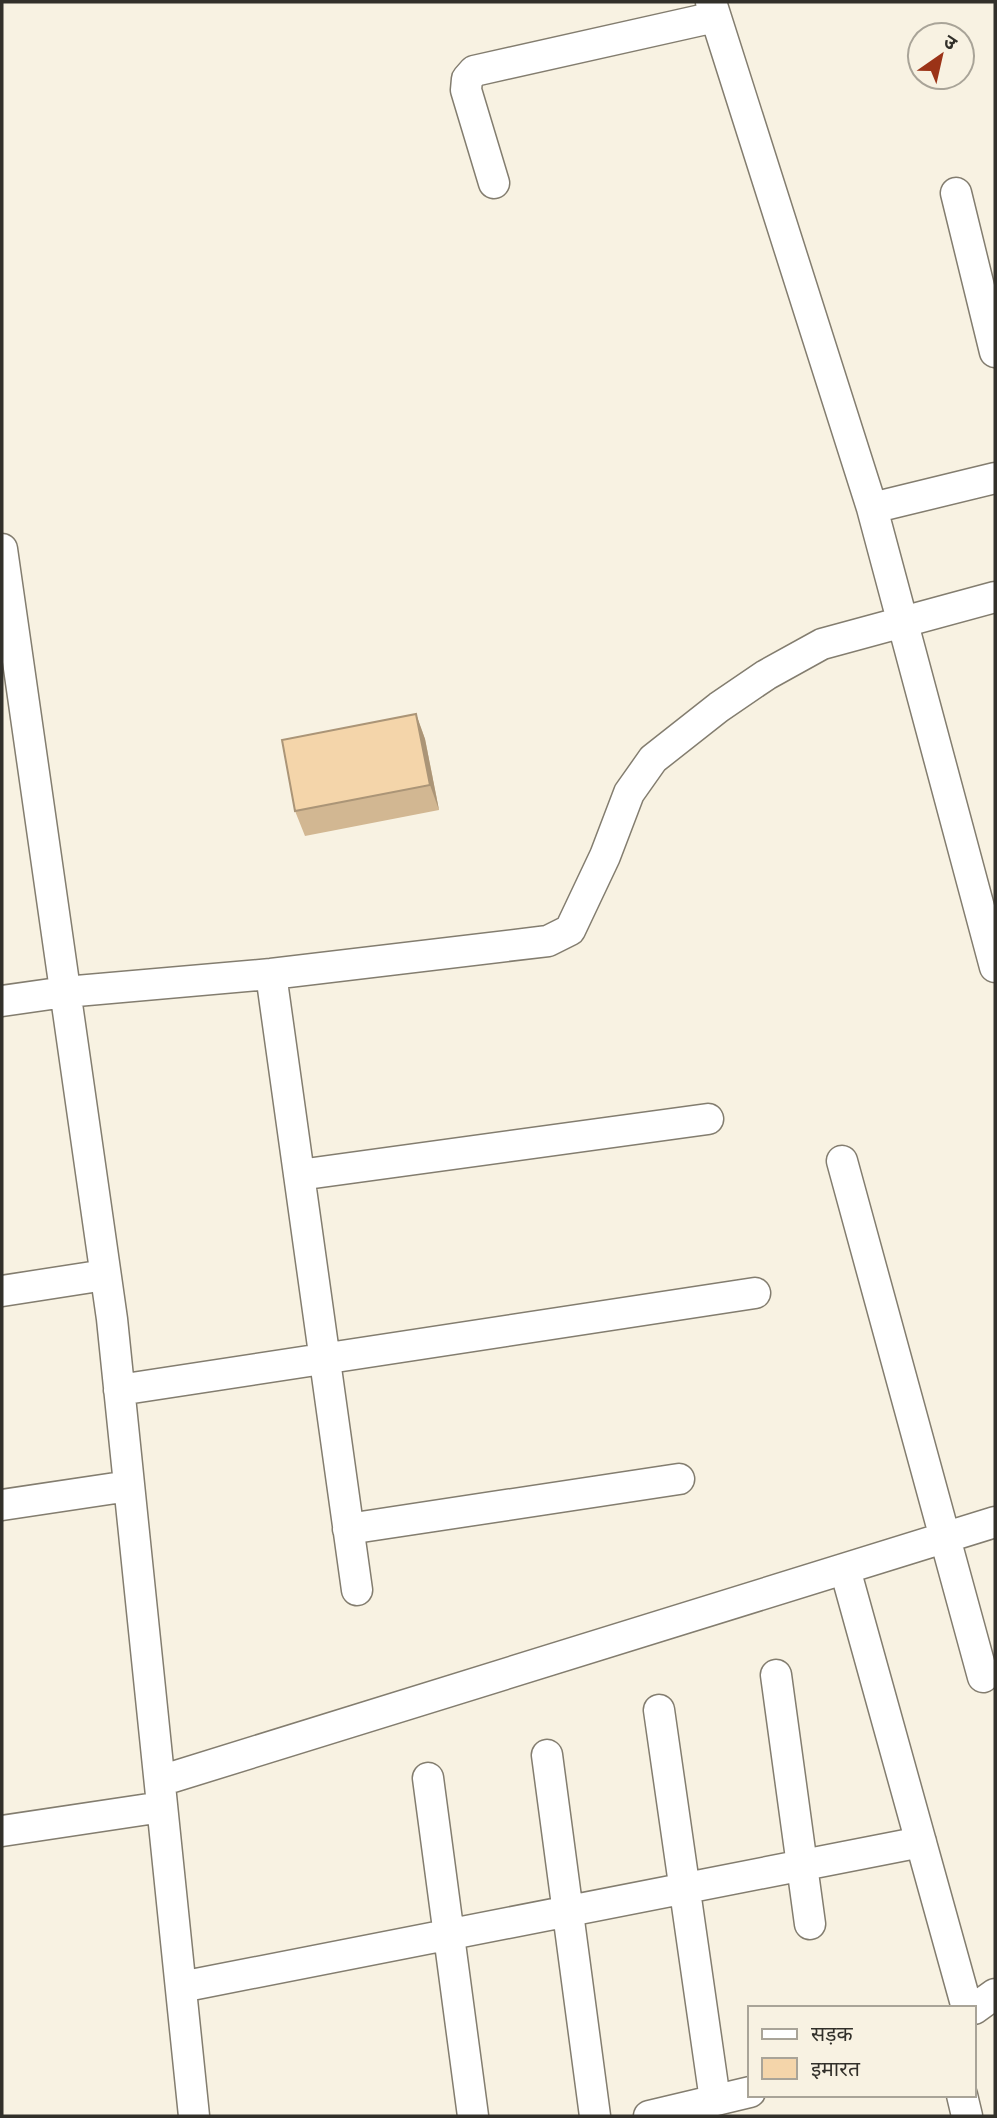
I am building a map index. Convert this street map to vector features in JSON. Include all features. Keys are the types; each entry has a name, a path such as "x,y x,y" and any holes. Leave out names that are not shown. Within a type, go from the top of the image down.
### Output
{"street":[{"path":"494,183 466,90 467,79 474,71 713,9 872,508 995,967"},
{"path":"956,193 995,352"},
{"path":"872,508 995,478"},
{"path":"2,549 9,648 65,992 105,1275 194,2116"},
{"path":"2,1001 65,992 271,974 548,941 570,930 605,856 629,793 653,759 719,708 766,675 822,644 995,597"},
{"path":"271,974 357,1590"},
{"path":"299,1175 708,1119"},
{"path":"842,1161 983,1677"},
{"path":"2,1291 105,1275"},
{"path":"119,1390 755,1293"},
{"path":"348,1529 679,1479"},
{"path":"2,1505 129,1486"},
{"path":"2,1831 161,1794 995,1522"},
{"path":"845,1569 966,2006"},
{"path":"776,1675 810,1924"},
{"path":"659,1710 715,2100"},
{"path":"547,1755 595,2116"},
{"path":"428,1778 473,2116"},
{"path":"181,1987 921,1842"},
{"path":"976,2008 995,1994"},
{"path":"649,2116 748,2092"},
{"path":"962,2097 967,2116"}],"building":[{"path":"416,714 430,785 295,811 282,740"}]}
